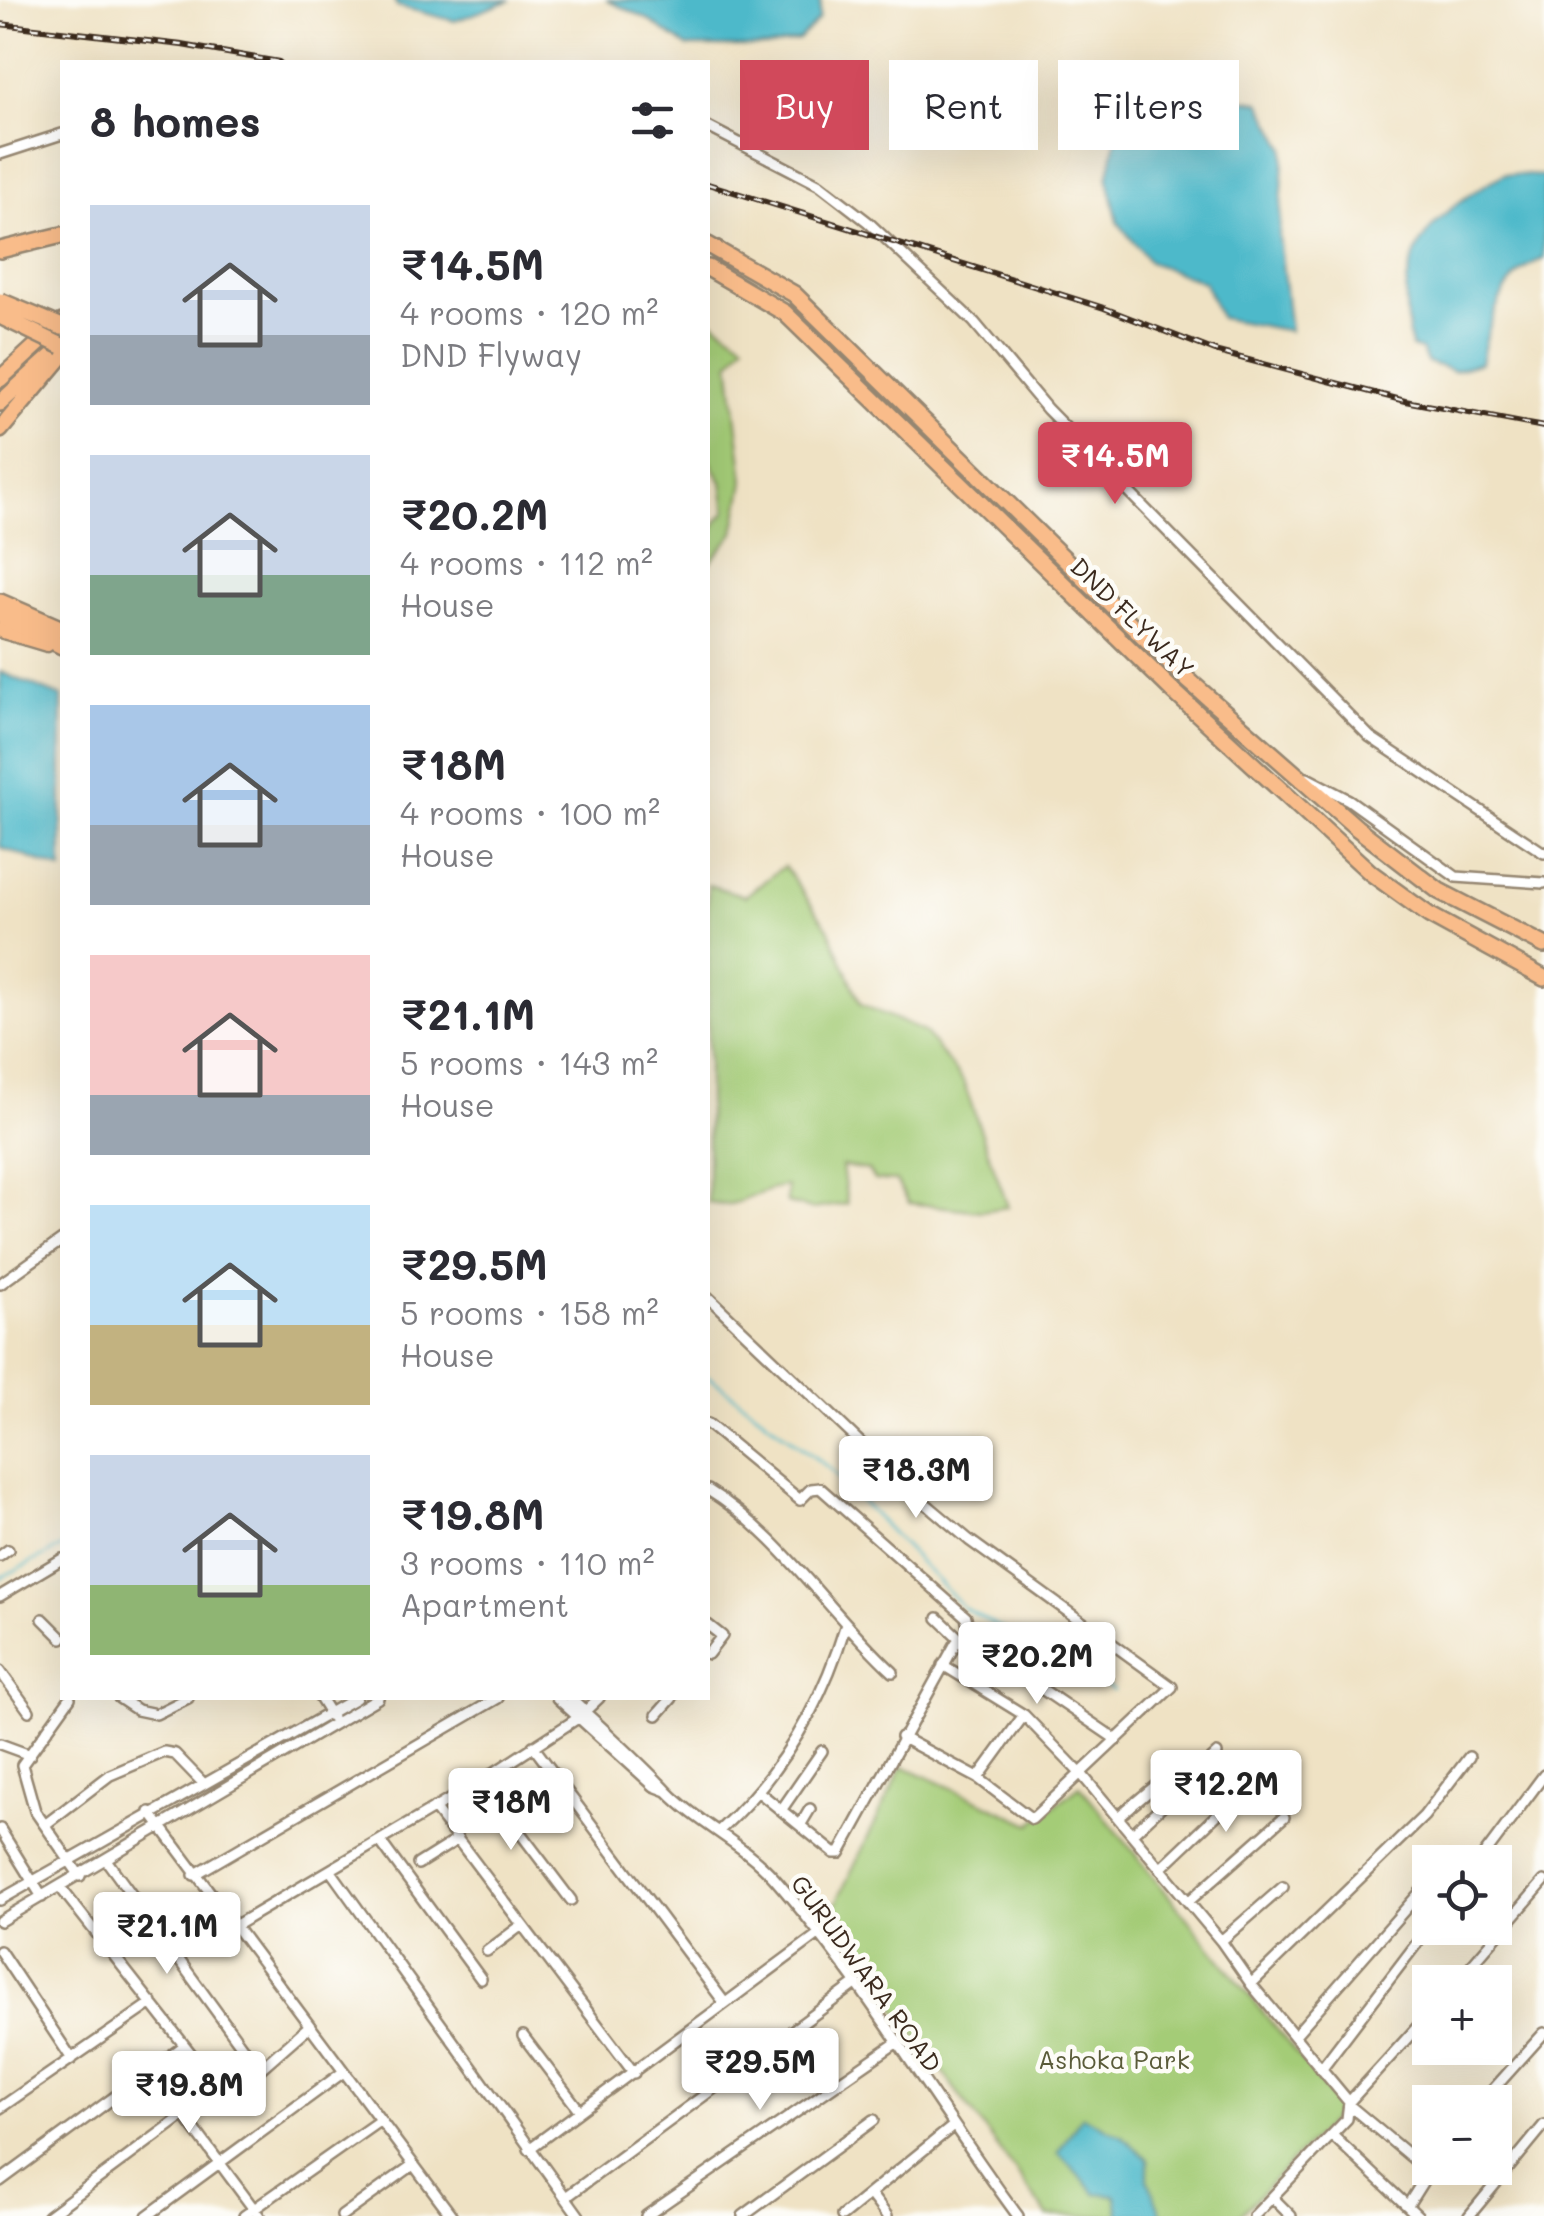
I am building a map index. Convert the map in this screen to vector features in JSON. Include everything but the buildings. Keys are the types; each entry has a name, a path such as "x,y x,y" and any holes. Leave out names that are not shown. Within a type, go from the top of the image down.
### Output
{"highway":[{"path":"0,250 60,235"},
{"name":"DND FLYWAY","path":"710,247 794,294 1187,678 1356,828 1440,891 1544,945"},
{"name":"DND FLYWAY","path":"710,269 785,313 1172,690 1371,873 1428,916 1544,978"},
{"path":"0,301 60,323"},
{"path":"0,316 60,345"},
{"path":"0,379 60,326"},
{"path":"0,368 34,348"},
{"path":"0,403 60,348"},
{"path":"0,430 60,358"},
{"path":"0,421 39,383"},
{"path":"0,602 60,629"},
{"path":"0,615 60,646"}],"main road":[{"path":"0,630 60,646"}],"street":[{"path":"710,128 820,185 868,222 974,322 1047,409 1370,738 1544,853"},
{"path":"0,154 60,135"},
{"path":"1291,769 1349,800 1456,877 1544,883"},
{"path":"0,1284 60,1241"},
{"path":"710,1298 912,1492 970,1540 1083,1618 1172,1687 1082,1776 1032,1819 978,1778 902,1737"},
{"path":"710,1426 800,1500 811,1489 820,1488 966,1618 966,1641 943,1665 840,1852 834,1853 760,1793"},
{"path":"710,1491 735,1506 776,1546 845,1628 893,1672"},
{"path":"0,1596 60,1560"},
{"path":"42,1618 60,1636"},
{"path":"938,1618 966,1641 1118,1740"},
{"path":"710,1627 722,1636 710,1651"},
{"path":"720,1830 760,1793 802,1728 826,1682 845,1628"},
{"path":"943,1665 1024,1715 1118,1817 1349,2104 1412,2155"},
{"path":"0,1670 29,1710"},
{"path":"69,1700 22,1765 24,1784 34,1796 35,1810 80,1876"},
{"path":"122,1700 136,1710 156,1714 184,1700"},
{"path":"321,1700 336,1724"},
{"path":"0,1900 353,1700"},
{"path":"2,1916 107,1861 375,1700"},
{"path":"194,1874 495,1700"},
{"path":"559,1700 582,1715"},
{"path":"571,1700 582,1715"},
{"path":"233,1928 481,1782 582,1715 597,1700"},
{"path":"658,1715 670,1700"},
{"name":"GURUDWARA ROAD","path":"582,1715 654,1786 668,1791 756,1858 820,1933 952,2128 1018,2216"},
{"path":"978,1778 1024,1715"},
{"path":"0,1744 30,1755"},
{"path":"533,1746 724,2002"},
{"path":"782,1810 822,1751"},
{"path":"46,1824 110,1775 164,1752 174,1754 204,1784"},
{"path":"1132,1834 1217,1754"},
{"path":"1251,1984 1424,1816 1469,1758"},
{"path":"1160,1869 1263,1771"},
{"path":"1492,1845 1544,1775"},
{"path":"481,1782 571,1900"},
{"path":"1118,1817 1160,1782"},
{"path":"434,1808 634,2072"},
{"path":"801,1824 810,1810"},
{"path":"150,1812 307,2028 448,2212 434,2216"},
{"path":"1188,1902 1284,1818"},
{"path":"0,1829 42,1897"},
{"path":"418,1864 458,1839"},
{"path":"380,1841 482,1979"},
{"path":"107,1861 259,2070"},
{"path":"330,1870 579,2216"},
{"path":"1512,1916 1544,1881"},
{"path":"60,1887 222,2094"},
{"path":"1221,1941 1283,1888"},
{"path":"1294,2036 1412,1902"},
{"path":"487,1950 522,1924"},
{"path":"529,2149 820,1933"},
{"path":"1320,2069 1415,1945"},
{"path":"1471,1965 1487,1945"},
{"path":"0,1951 72,2059"},
{"path":"566,2197 857,1984"},
{"path":"0,2108 152,2003"},
{"path":"48,2216 184,2115 259,2070 307,2028"},
{"path":"1254,2216 1333,2136 1349,2117 1349,2104 1412,2033"},
{"path":"1497,2085 1544,2033"},
{"path":"523,2036 580,2112"},
{"path":"646,2216 896,2043"},
{"path":"0,2182 184,2046"},
{"path":"147,2216 342,2073"},
{"path":"184,2115 256,2212"},
{"path":"744,2216 874,2120"},
{"path":"244,2216 256,2212 379,2121"},
{"path":"1469,2216 1544,2125"},
{"path":"842,2216 952,2128"},
{"path":"1333,2136 1418,2216"},
{"path":"342,2216 413,2165"},
{"path":"1408,2204 1420,2185"},
{"path":"871,2195 887,2216"},
{"path":"1273,2198 1291,2216"},
{"path":"62,2206 69,2216"}],"green space":[{"path":"710,319 745,343 730,362 744,481 734,533 710,563 711,536 726,512 722,482 710,461"},
{"path":"784,866 828,928 861,1004 924,1032 963,1081 1008,1207 981,1211 909,1203 896,1181 874,1180 868,1170 842,1166 847,1204 812,1209 787,1203 787,1186 737,1202 710,1203 710,886 745,896"},
{"name":"Ashoka Park","path":"903,1766 1031,1824 1080,1786 1342,2110 1239,2216 1048,2216 829,1917"}],"water":[{"path":"394,0 511,0 455,21 397,6"},
{"path":"606,0 821,0 819,19 799,40 770,47 687,47 646,18"},
{"path":"1239,99 1260,102 1285,148 1279,236 1290,331 1220,318 1204,282 1149,262 1118,222 1108,179 1114,150 1239,150"},
{"path":"1504,174 1544,176 1544,259 1530,265 1507,287 1493,317 1481,363 1453,371 1427,362 1421,350 1411,347 1406,314 1412,262 1436,223 1454,206"},
{"path":"0,672 60,696 60,869 0,847"},
{"path":"1082,2116 1122,2136 1148,2159 1148,2180 1162,2216 1119,2216 1116,2195 1096,2193 1058,2152"}],"waterway":[{"path":"710,1378 830,1469 964,1608 1114,1690"},
{"path":"0,1578 60,1548"}],"railway":[{"path":"0,24 182,45 268,60"},
{"path":"710,185 1104,308 1218,352 1405,401 1544,427"}]}
